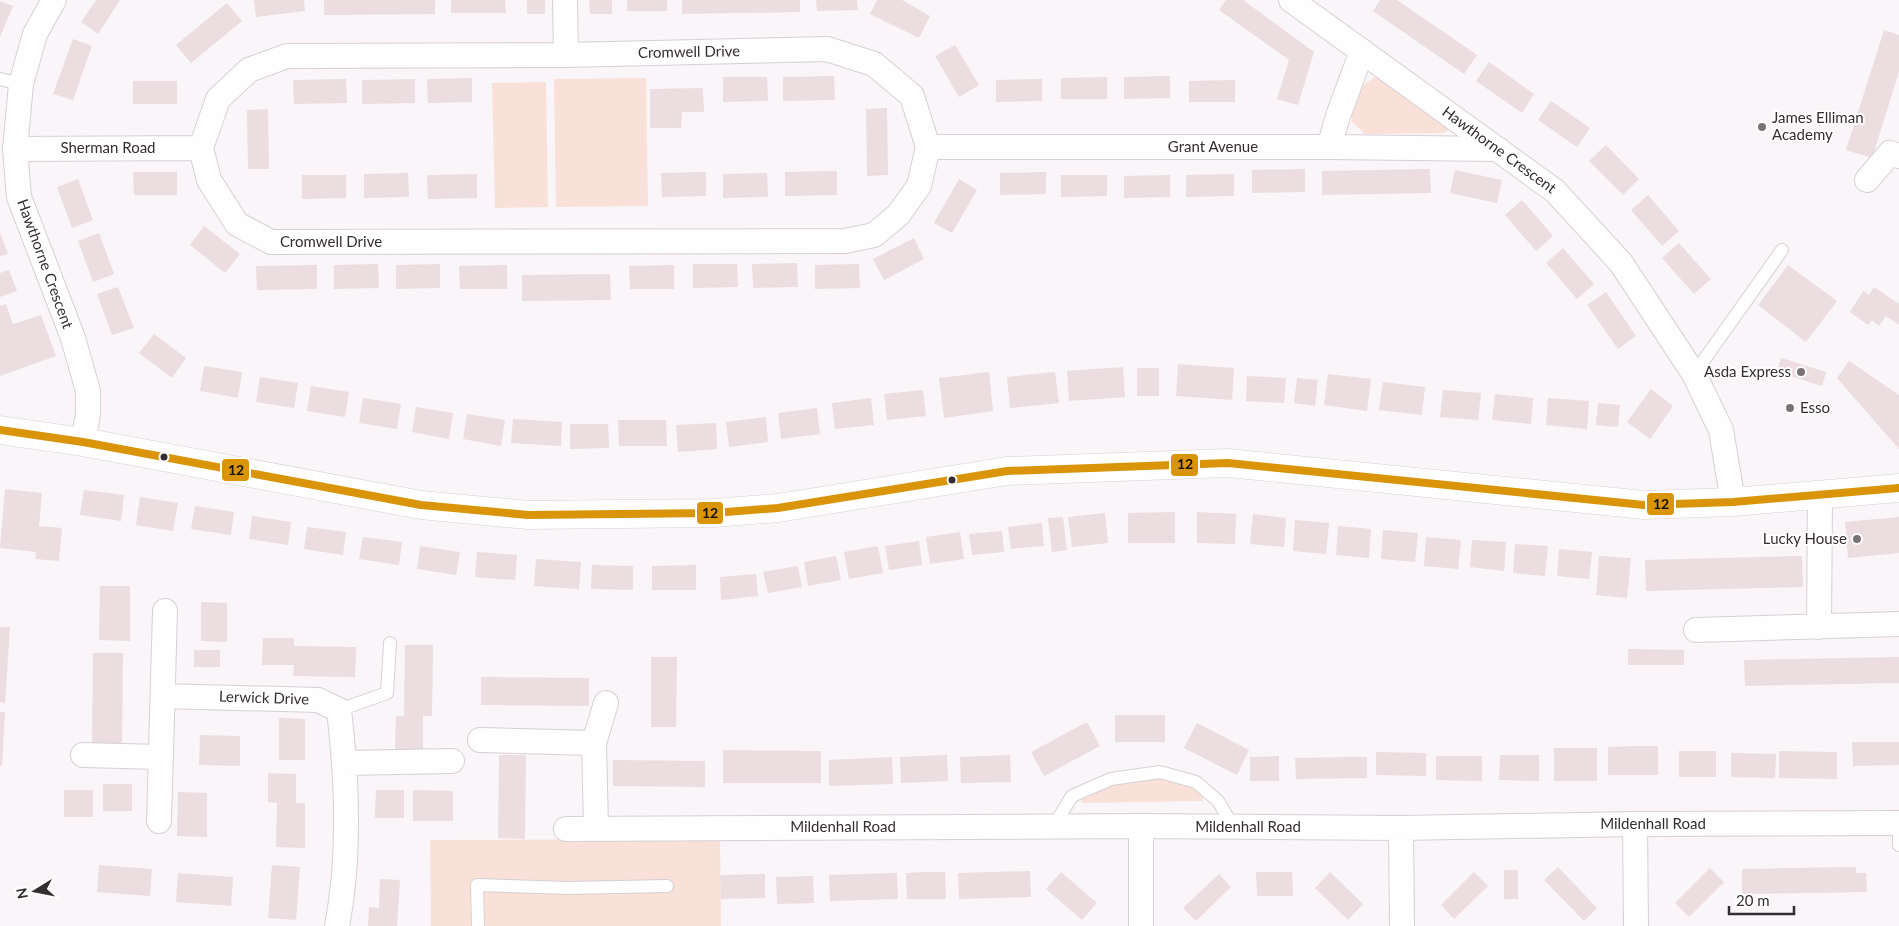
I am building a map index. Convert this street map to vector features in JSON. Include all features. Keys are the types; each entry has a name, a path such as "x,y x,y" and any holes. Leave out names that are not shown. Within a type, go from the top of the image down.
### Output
{"street":[{"name":"Hawthorne Crescent","path":"54,0 11,82 15,148 19,197 73,338 88,391 88,414 83,442"},
{"path":"566,0 566,55"},
{"name":"Hawthorne Crescent","path":"1291,0 1556,191 1621,263 1694,374 1721,430 1734,502"},
{"name":"Cromwell Drive","path":"826,49 874,64 912,96 928,147 919,186 898,215 874,234 845,242 271,242 237,224 209,180 201,148 218,99 249,70 287,56 566,55 826,49"},
{"path":"1329,146 1362,51"},
{"name":"Grant Avenue","path":"928,147 1329,146 1498,149"},
{"name":"Sherman Road","path":"15,148 201,148"},
{"path":"1867,180 1890,153 1899,156"},
{"path":"0,430 83,442 421,505 528,515 722,512 778,508 1007,471 1228,463 1644,505 1734,502 1899,488"},
{"path":"1820,496 1820,627"},
{"path":"159,821 165,610"},
{"path":"1696,630 1727,636 1820,627 1899,624"},
{"name":"Lerwick Drive","path":"163,696 318,700 339,710"},
{"path":"596,827 594,743 606,703"},
{"path":"337,926 343,894 345,763 339,710"},
{"path":"480,740 594,743"},
{"path":"83,755 160,757"},
{"path":"345,763 452,761"},
{"name":"Mildenhall Road","path":"566,829 596,827 1141,826 1401,828 1635,824 1899,823"},
{"path":"1635,824 1636,926"},
{"path":"1141,826 1141,926"},
{"path":"1401,828 1402,926"}],"lane":[{"path":"1694,374 1782,250"},
{"path":"339,710 386,693 390,643"},
{"path":"1053,827 1072,796 1111,779 1160,772 1196,782 1218,800 1233,826"},
{"path":"1899,823 1899,845"},
{"path":"478,926 477,885 568,888 667,886"}],"shaded area":[{"path":"1377,76 1452,128 1443,133 1365,134 1352,122 1351,105 1358,90"},
{"path":"646,78 648,206 556,207 554,79"},
{"path":"546,82 548,207 495,208 492,83"},
{"path":"1150,776 1172,778 1202,792 1203,801 1082,803 1081,797 1120,782"},
{"path":"720,839 721,926 431,926 430,840"}],"building":[{"path":"96,0 120,0 98,34 81,22"},
{"path":"254,0 304,0 305,11 256,17"},
{"path":"324,0 435,0 435,14 324,15"},
{"path":"451,0 505,0 506,13 451,13"},
{"path":"527,0 545,0 545,14 527,14"},
{"path":"589,0 612,0 612,14 590,14"},
{"path":"627,0 667,0 667,11 627,11"},
{"path":"682,0 800,0 800,12 682,14"},
{"path":"816,0 857,0 858,10 817,11"},
{"path":"877,0 902,0 930,16 919,38 870,14"},
{"path":"1226,0 1243,0 1314,52 1298,105 1277,99 1289,60 1219,10"},
{"path":"1380,0 1397,0 1477,55 1464,74 1373,11"},
{"path":"0,1 13,6 0,37"},
{"path":"227,3 242,21 191,63 176,45"},
{"path":"1884,30 1899,35 1899,72 1872,158 1846,150"},
{"path":"73,39 92,46 73,100 53,94"},
{"path":"955,45 979,85 959,97 935,56"},
{"path":"1489,62 1534,94 1522,113 1476,81"},
{"path":"834,76 835,100 783,101 783,77"},
{"path":"1170,76 1170,98 1124,99 1124,77"},
{"path":"723,77 767,77 768,101 723,102"},
{"path":"1107,77 1107,99 1061,99 1061,78"},
{"path":"472,78 472,102 428,103 427,79"},
{"path":"346,79 347,103 294,104 293,80"},
{"path":"415,79 415,103 362,104 362,80"},
{"path":"1042,79 1042,101 996,102 996,80"},
{"path":"1235,80 1235,102 1189,102 1189,81"},
{"path":"133,81 177,81 177,104 133,104"},
{"path":"703,88 704,112 682,112 681,128 650,128 650,89"},
{"path":"1551,101 1590,128 1577,147 1538,120"},
{"path":"887,108 888,175 867,176 866,109"},
{"path":"268,109 269,169 248,169 247,110"},
{"path":"1606,145 1639,179 1623,195 1589,161"},
{"path":"1305,169 1305,192 1252,193 1252,170"},
{"path":"1430,169 1431,193 1322,195 1322,171"},
{"path":"1455,170 1502,180 1497,203 1450,193"},
{"path":"837,171 837,195 785,196 785,172"},
{"path":"133,172 177,172 177,195 134,195"},
{"path":"706,172 706,196 662,197 661,173"},
{"path":"1046,172 1046,194 1000,195 1000,173"},
{"path":"408,173 409,197 364,198 364,174"},
{"path":"767,173 768,197 723,198 723,174"},
{"path":"477,174 477,198 428,199 427,175"},
{"path":"1234,174 1234,196 1186,197 1186,175"},
{"path":"302,175 346,175 346,198 302,199"},
{"path":"1061,175 1107,175 1107,196 1061,197"},
{"path":"1170,175 1170,197 1124,198 1124,176"},
{"path":"78,179 93,220 72,228 57,187"},
{"path":"959,179 977,190 952,233 934,223"},
{"path":"1648,195 1679,231 1662,246 1631,210"},
{"path":"1522,200 1553,236 1536,251 1505,215"},
{"path":"204,226 240,254 225,273 190,245"},
{"path":"0,232 8,254 0,256"},
{"path":"99,233 114,274 93,282 78,241"},
{"path":"914,238 924,259 884,280 873,259"},
{"path":"1679,243 1711,279 1694,294 1662,258"},
{"path":"1563,248 1594,284 1577,299 1546,263"},
{"path":"797,263 798,287 753,288 752,264"},
{"path":"378,264 379,288 334,289 334,265"},
{"path":"440,264 440,288 396,289 396,265"},
{"path":"693,264 737,264 738,287 693,288"},
{"path":"859,264 860,288 815,289 815,265"},
{"path":"317,265 317,289 257,290 256,266"},
{"path":"507,265 507,289 460,289 459,266"},
{"path":"674,265 674,289 630,289 629,266"},
{"path":"1788,265 1837,301 1806,342 1758,305"},
{"path":"9,270 17,291 0,297 0,273"},
{"path":"610,274 611,300 522,301 522,275"},
{"path":"118,287 134,328 112,335 97,294"},
{"path":"1874,287 1899,304 1899,325 1886,316 1879,326 1872,320 1868,325 1850,312 1863,291 1869,295"},
{"path":"1606,292 1636,336 1618,349 1587,305"},
{"path":"6,304 13,324 41,315 56,356 0,376 0,306"},
{"path":"154,334 186,358 172,378 139,353"},
{"name":"Asda Express","path":"1781,358 1826,372 1822,386 1777,372"},
{"path":"1849,361 1899,395 1899,449 1837,378"},
{"path":"1178,364 1234,368 1232,400 1176,396"},
{"path":"204,366 242,372 238,398 200,391"},
{"path":"1123,367 1125,397 1069,401 1067,371"},
{"path":"1137,368 1159,368 1159,396 1137,396"},
{"path":"989,372 993,411 944,418 939,378"},
{"path":"1055,372 1059,403 1010,408 1007,377"},
{"path":"1328,374 1371,379 1367,411 1324,405"},
{"path":"1247,376 1286,378 1284,403 1246,401"},
{"path":"260,377 298,383 294,408 256,402"},
{"path":"1297,378 1318,380 1315,406 1294,403"},
{"path":"1383,382 1425,387 1422,415 1379,410"},
{"path":"311,386 349,392 345,417 307,411"},
{"path":"1651,389 1673,406 1650,439 1627,422"},
{"path":"923,390 926,416 887,420 884,394"},
{"path":"1443,390 1481,393 1478,420 1440,417"},
{"path":"1495,394 1533,398 1531,424 1492,420"},
{"path":"363,398 401,404 397,429 359,423"},
{"path":"871,398 874,425 835,429 832,403"},
{"path":"1548,398 1589,401 1587,429 1546,425"},
{"path":"1598,403 1620,405 1618,427 1596,425"},
{"path":"416,407 453,413 449,439 412,432"},
{"path":"817,408 820,434 781,439 778,413"},
{"path":"467,414 505,420 501,446 463,439"},
{"path":"766,417 768,442 729,447 726,422"},
{"path":"513,419 562,422 561,446 511,443"},
{"path":"618,420 666,420 667,446 619,446"},
{"path":"716,423 717,449 678,452 676,425"},
{"path":"570,424 608,424 609,448 570,449"},
{"path":"5,489 42,493 39,526 62,528 59,561 35,559 36,552 0,548"},
{"path":"84,490 124,495 121,521 80,515"},
{"path":"140,497 178,503 173,531 136,525"},
{"path":"195,506 234,512 231,535 191,529"},
{"path":"1175,512 1175,543 1128,543 1128,513"},
{"path":"1197,512 1236,514 1235,544 1197,543"},
{"path":"1105,513 1108,543 1072,547 1068,517"},
{"path":"1253,514 1286,518 1284,547 1250,544"},
{"path":"252,516 291,522 288,545 249,539"},
{"path":"1063,517 1067,550 1052,552 1048,518"},
{"path":"1899,517 1899,553 1848,558 1845,522"},
{"path":"1295,520 1329,523 1326,554 1293,551"},
{"path":"1042,523 1044,546 1011,549 1008,527"},
{"path":"1338,526 1371,529 1369,558 1336,555"},
{"path":"307,527 346,532 343,555 304,549"},
{"path":"1383,530 1418,533 1415,562 1381,559"},
{"path":"1002,531 1004,552 972,555 969,534"},
{"path":"960,532 964,559 930,564 926,537"},
{"path":"363,537 402,542 399,565 359,559"},
{"path":"1426,537 1461,540 1458,569 1424,566"},
{"path":"1472,540 1506,542 1504,571 1470,567"},
{"path":"919,541 922,565 889,570 885,546"},
{"path":"1515,544 1548,546 1545,576 1513,573"},
{"path":"420,546 460,552 456,575 417,569"},
{"path":"878,546 883,573 849,579 844,552"},
{"path":"1559,549 1592,552 1589,579 1557,576"},
{"path":"477,552 517,555 515,580 475,577"},
{"path":"836,556 841,580 808,586 804,562"},
{"path":"1599,556 1631,558 1627,598 1596,595"},
{"path":"1802,556 1803,587 1646,591 1645,560"},
{"path":"536,559 581,562 579,589 534,586"},
{"path":"592,565 633,566 633,590 591,589"},
{"path":"696,565 696,590 652,590 652,566"},
{"path":"798,566 802,587 768,593 763,572"},
{"path":"756,574 758,596 721,600 720,577"},
{"path":"100,586 130,586 130,641 99,640"},
{"path":"201,602 227,603 227,642 201,641"},
{"path":"0,627 10,627 5,703 0,702"},
{"path":"263,638 294,638 294,646 356,647 355,677 293,676 294,665 262,665"},
{"path":"405,645 433,645 432,716 423,716 423,750 395,750 396,716 404,716"},
{"path":"1628,649 1684,650 1684,665 1628,665"},
{"path":"194,650 220,650 220,667 194,667"},
{"path":"93,653 123,653 122,745 92,745"},
{"path":"651,657 677,657 676,727 651,727"},
{"path":"1899,657 1899,683 1745,686 1744,660"},
{"path":"481,677 589,678 589,706 481,705"},
{"path":"0,712 5,712 2,766 0,766"},
{"path":"1115,715 1165,715 1165,742 1115,742"},
{"path":"279,718 305,719 305,760 279,760"},
{"path":"1087,722 1100,746 1044,776 1031,752"},
{"path":"1197,723 1249,750 1237,775 1184,748"},
{"path":"200,735 240,736 240,766 199,765"},
{"path":"1852,742 1899,742 1899,765 1853,766"},
{"path":"1658,746 1658,775 1608,775 1608,747"},
{"path":"1554,748 1597,748 1597,781 1554,781"},
{"path":"723,750 821,751 821,783 723,783"},
{"path":"1679,751 1716,751 1716,777 1679,777"},
{"path":"1779,751 1837,752 1837,779 1779,778"},
{"path":"1376,752 1426,753 1426,776 1376,775"},
{"path":"1731,753 1776,754 1775,778 1731,777"},
{"path":"499,755 526,755 525,839 498,838"},
{"path":"947,755 948,781 901,783 900,757"},
{"path":"1010,755 1011,782 961,783 960,757"},
{"path":"1500,755 1539,755 1539,781 1499,780"},
{"path":"1279,756 1279,781 1250,781 1250,757"},
{"path":"1436,756 1482,756 1482,781 1436,780"},
{"path":"892,757 893,784 829,786 829,760"},
{"path":"1367,757 1367,778 1296,779 1295,758"},
{"path":"613,760 705,761 705,787 613,786"},
{"path":"268,773 296,774 296,803 305,803 305,848 276,847 277,803 268,802"},
{"path":"103,784 132,784 132,811 103,811"},
{"path":"64,790 93,790 93,817 64,817"},
{"path":"376,790 404,790 404,818 375,818"},
{"path":"413,790 453,791 453,821 413,821"},
{"path":"178,792 207,793 207,837 177,836"},
{"path":"99,865 152,869 150,896 97,892"},
{"path":"272,865 300,867 296,920 268,918"},
{"path":"1558,867 1597,908 1584,921 1544,880"},
{"path":"1856,867 1856,873 1866,873 1867,892 1742,894 1742,869"},
{"path":"1710,868 1724,882 1689,917 1675,903"},
{"path":"1504,870 1518,870 1518,899 1504,899"},
{"path":"1030,871 1031,897 959,899 958,873"},
{"path":"945,872 946,899 907,899 906,873"},
{"path":"1061,872 1097,903 1082,920 1046,889"},
{"path":"1256,872 1292,872 1293,896 1257,896"},
{"path":"1330,872 1363,904 1348,920 1315,888"},
{"path":"1474,872 1488,886 1454,919 1441,905"},
{"path":"178,873 233,877 231,906 176,902"},
{"path":"897,873 898,899 830,901 829,875"},
{"path":"765,874 765,898 721,899 720,875"},
{"path":"1219,874 1231,887 1196,921 1183,908"},
{"path":"813,876 814,903 777,904 776,877"},
{"path":"380,879 400,880 397,926 368,926 369,907 379,908"}],"transit line":[{"name":"12","path":"0,430 83,442 421,505 528,515 713,513 778,508 1007,471 1228,463 1644,505 1733,502 1899,488"}],"place":[{"name":"James Elliman Academy","path":"1762,127"},
{"name":"Asda Express","path":"1801,372"},
{"name":"Esso","path":"1790,408"},
{"name":"Lucky House","path":"1857,539"}]}
